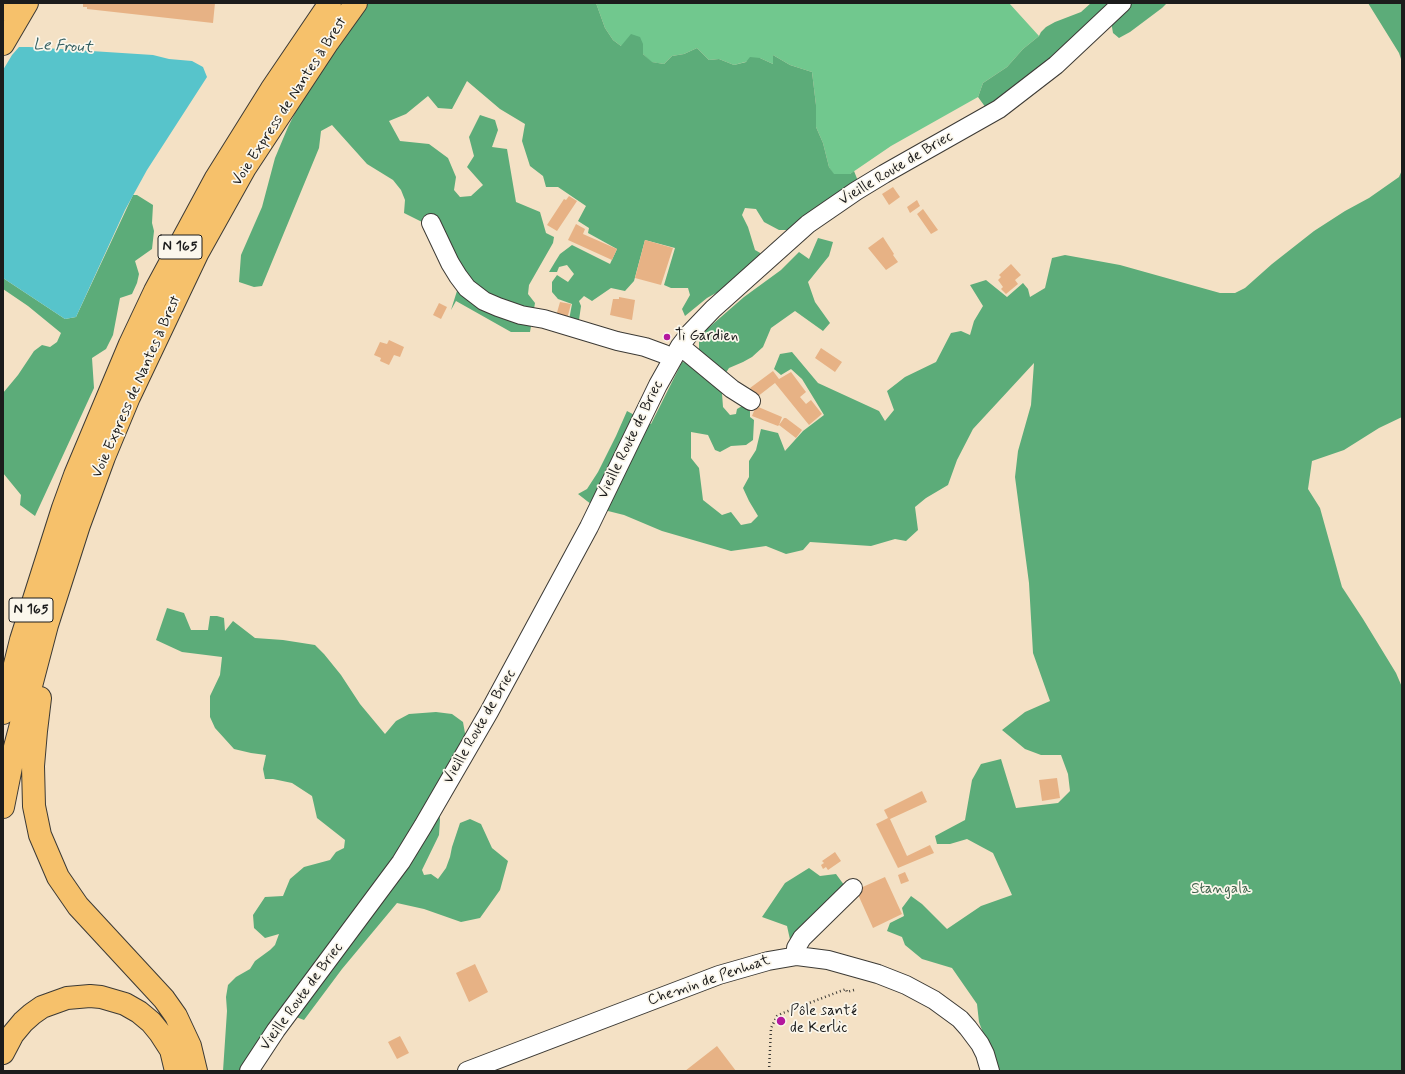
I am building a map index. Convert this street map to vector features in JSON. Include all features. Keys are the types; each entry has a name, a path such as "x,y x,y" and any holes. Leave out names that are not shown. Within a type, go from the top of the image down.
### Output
{"main road":[{"path":"3,9 7,3"},
{"path":"3,44 27,3"},
{"name":"Voie Express de Nantes à Brest","path":"3,713 21,640 63,508 75,474 130,344 155,291 216,178 271,90 330,3"},
{"name":"Voie Express de Nantes à Brest","path":"3,807 16,747 47,625 79,525 104,457 133,390 197,254 245,168 328,42 356,3"},
{"path":"3,664 63,508"},
{"path":"47,625 33,766 34,806 40,835 58,877 78,906 164,999 176,1016 190,1046 196,1071"},
{"path":"3,1053 13,1034 23,1022 42,1007 67,998 90,996 101,997 125,1004 151,1022 171,1050 176,1071"}],"street":[{"name":"Vieille Route de Briec","path":"249,1071 276,1030 401,862 423,826 490,712 589,528 637,426 676,353 690,333 713,310 808,224 884,174 999,109 1056,65 1122,3"},
{"path":"431,223 450,263 458,276 470,291 484,301 498,308 521,315 544,319 617,341 645,347 664,354 676,353 751,401"},
{"path":"797,956 796,948 802,938 853,888"},
{"name":"Chemin de Penhoat","path":"467,1071 719,975 768,961 797,956 828,960 878,974 934,1000 960,1019 968,1028 980,1044 990,1071"}],"path":[{"path":"768,1071 771,1028 778,1016 846,989 847,992 854,990"}],"green space":[{"path":"367,3 596,3 605,28 613,40 621,46 631,34 640,37 643,44 643,54 652,62 664,64 672,56 684,54 697,48 709,60 719,59 734,65 746,62 750,57 760,58 773,64 773,55 790,65 812,72 816,105 816,127 823,143 829,167 834,174 850,174 854,171 858,181 787,230 779,230 764,222 756,209 745,208 742,215 748,227 755,250 762,254 721,292 707,298 685,316 682,309 690,295 688,288 671,288 664,285 675,248 645,240 634,281 625,291 611,288 592,301 584,296 579,301 581,306 579,320 569,320 572,304 558,299 552,292 552,282 557,275 568,282 574,274 567,265 559,267 557,272 549,272 560,254 572,245 610,264 617,249 588,233 589,228 578,221 586,206 558,187 546,187 543,176 530,166 522,141 525,124 500,109 467,81 452,109 438,108 428,96 406,114 389,121 400,141 429,144 448,158 456,177 454,190 460,197 471,196 483,185 467,167 474,156 469,137 480,115 495,120 498,130 492,147 507,149 516,202 540,212 546,233 554,237 553,243 529,285 528,294 535,303 530,332 511,332 456,301 451,310 462,275 436,229 404,213 405,200 401,190 393,180 367,164 332,125 321,131 319,148 262,286 254,287 239,282 241,255 262,207 275,158 288,127 300,103 322,68"},
{"path":"596,3 1009,3 1039,36 1023,49 1007,67 983,83 978,97 891,146 850,174 833,174 829,167 823,143 816,127 816,105 812,72 790,65 773,55 773,64 760,58 734,65 719,59 709,60 697,48 684,54 672,56 664,64 651,62 643,54 643,44 621,46 613,40 605,28"},
{"path":"1091,3 1167,3 1130,32 1119,38 1113,33 1109,10 1079,37 986,108 978,97 983,83 1007,67 1023,49 1039,36 1046,27 1081,12"},
{"path":"1368,3 1402,3 1402,62 1399,53"},
{"name":"Stangala","path":"1402,170 1402,417 1379,428 1344,450 1312,461 1308,489 1320,508 1342,587 1396,673 1402,687 1402,1071 995,1071 993,1060 979,1022 977,1004 952,968 922,959 905,945 902,937 887,931 890,923 904,916 902,908 911,896 922,904 947,929 981,906 1012,895 993,853 967,839 950,844 937,844 935,836 965,820 972,780 981,764 1001,759 1016,808 1058,803 1070,791 1068,774 1061,755 1041,755 1025,749 1002,730 1025,712 1050,701 1033,653 1029,583 1015,477 1018,451 1031,405 1034,363 973,429 957,460 948,485 926,498 915,507 918,530 906,541 895,539 871,546 810,542 803,550 786,554 766,546 731,551 662,531 624,515 596,508 578,494 587,489 598,472 627,411 651,424 682,362 689,363 699,349 699,341 706,330 744,297 781,270 799,252 809,259 818,238 833,242 829,256 808,282 815,302 830,323 823,331 795,311 771,328 763,347 752,357 729,368 721,380 723,407 730,415 736,414 737,409 742,406 750,411 750,417 754,420 753,440 746,445 731,446 720,452 715,450 708,435 691,432 691,458 699,468 703,500 722,515 731,512 741,525 751,523 758,516 743,488 749,477 749,461 756,450 761,429 778,433 785,451 803,431 824,415 802,379 791,369 781,375 774,369 780,354 792,352 818,383 879,411 885,421 894,410 887,391 905,377 936,362 951,333 961,331 970,335 974,321 983,306 970,285 986,280 1007,297 1023,283 1028,289 1030,297 1045,288 1052,258 1065,255 1120,265 1220,293 1235,293 1245,288 1272,264 1314,231 1345,211 1369,198 1399,177"},
{"path":"133,195 137,195 153,205 152,223 154,231 152,249 135,261 139,274 137,283 132,294 120,298 113,335 106,349 92,358 94,388 35,516 20,505 21,495 3,473 3,393 18,375 34,351 42,345 50,347 57,342 61,333 28,306 3,289 3,278 65,319 76,317"},
{"path":"167,608 184,613 191,630 208,630 210,616 217,616 224,618 225,631 233,621 255,638 283,640 315,645 341,675 360,704 385,734 396,721 409,714 436,712 452,714 463,722 466,739 438,794 440,820 439,835 422,870 424,875 431,874 438,879 446,868 460,823 470,819 481,824 492,848 508,861 500,890 480,918 461,922 424,909 397,903 342,969 304,1020 283,1012 243,1071 223,1071 227,1011 226,997 228,985 236,977 250,969 255,961 275,945 279,934 265,938 254,928 253,915 265,897 283,896 290,879 304,867 330,860 336,852 344,848 345,840 317,818 312,796 292,783 265,779 263,769 266,755 234,749 215,728 210,717 210,696 220,675 222,657 182,652 156,640"},
{"path":"809,868 820,876 836,874 847,889 791,944 787,926 762,917 785,883"}],"water":[{"path":"19,47 153,55 169,59 192,61 203,67 207,77 147,170 125,210 76,317 65,319 3,278 3,70"}],"building":[{"path":"83,3 215,3 213,23 87,9 87,7 83,7"},
{"path":"893,187 900,197 889,205 882,194"},
{"path":"569,196 577,201 557,231 547,225 564,199 566,200"},
{"path":"917,200 920,206 910,213 907,207"},
{"path":"923,209 938,230 931,234 917,214"},
{"path":"576,224 585,229 583,234 617,249 612,260 568,240"},
{"path":"883,237 898,262 886,270 868,248"},
{"path":"645,240 673,248 661,285 635,278"},
{"path":"1011,264 1021,275 1015,280 1018,284 1006,294 1001,289 1003,287 998,280 1001,277 999,275"},
{"path":"619,297 635,300 632,320 610,315 613,299 619,299"},
{"path":"560,302 571,304 567,319 556,316"},
{"path":"439,303 447,307 441,319 433,315"},
{"path":"389,340 404,347 400,357 394,355 389,365 380,361 381,358 374,355 380,342 387,344"},
{"path":"821,348 842,362 835,372 815,358"},
{"path":"773,371 779,379 791,372 806,392 800,397 806,404 811,400 822,414 809,425 775,383 757,397 750,388"},
{"path":"756,406 782,417 779,425 778,426 752,416"},
{"path":"784,418 786,418 802,430 796,438 779,425"},
{"path":"1057,778 1060,798 1042,801 1039,780"},
{"path":"922,791 927,802 890,819 907,856 930,845 934,853 898,868 876,824 888,818 884,810"},
{"path":"835,852 841,861 828,870 826,867 823,869 821,865 824,863 822,861"},
{"path":"905,872 909,881 901,884 898,875"},
{"path":"885,877 902,914 873,928 856,890"},
{"path":"475,964 488,992 469,1002 456,973"},
{"path":"400,1036 409,1053 397,1059 388,1042"},
{"path":"717,1046 736,1071 685,1071"}],"place":[{"name":"Ti Gardien","path":"667,337"},
{"name":"Pôle santé de Kerlic","path":"781,1021"}],"water label":[{"name":"Le Frout","path":"63,47"}]}
